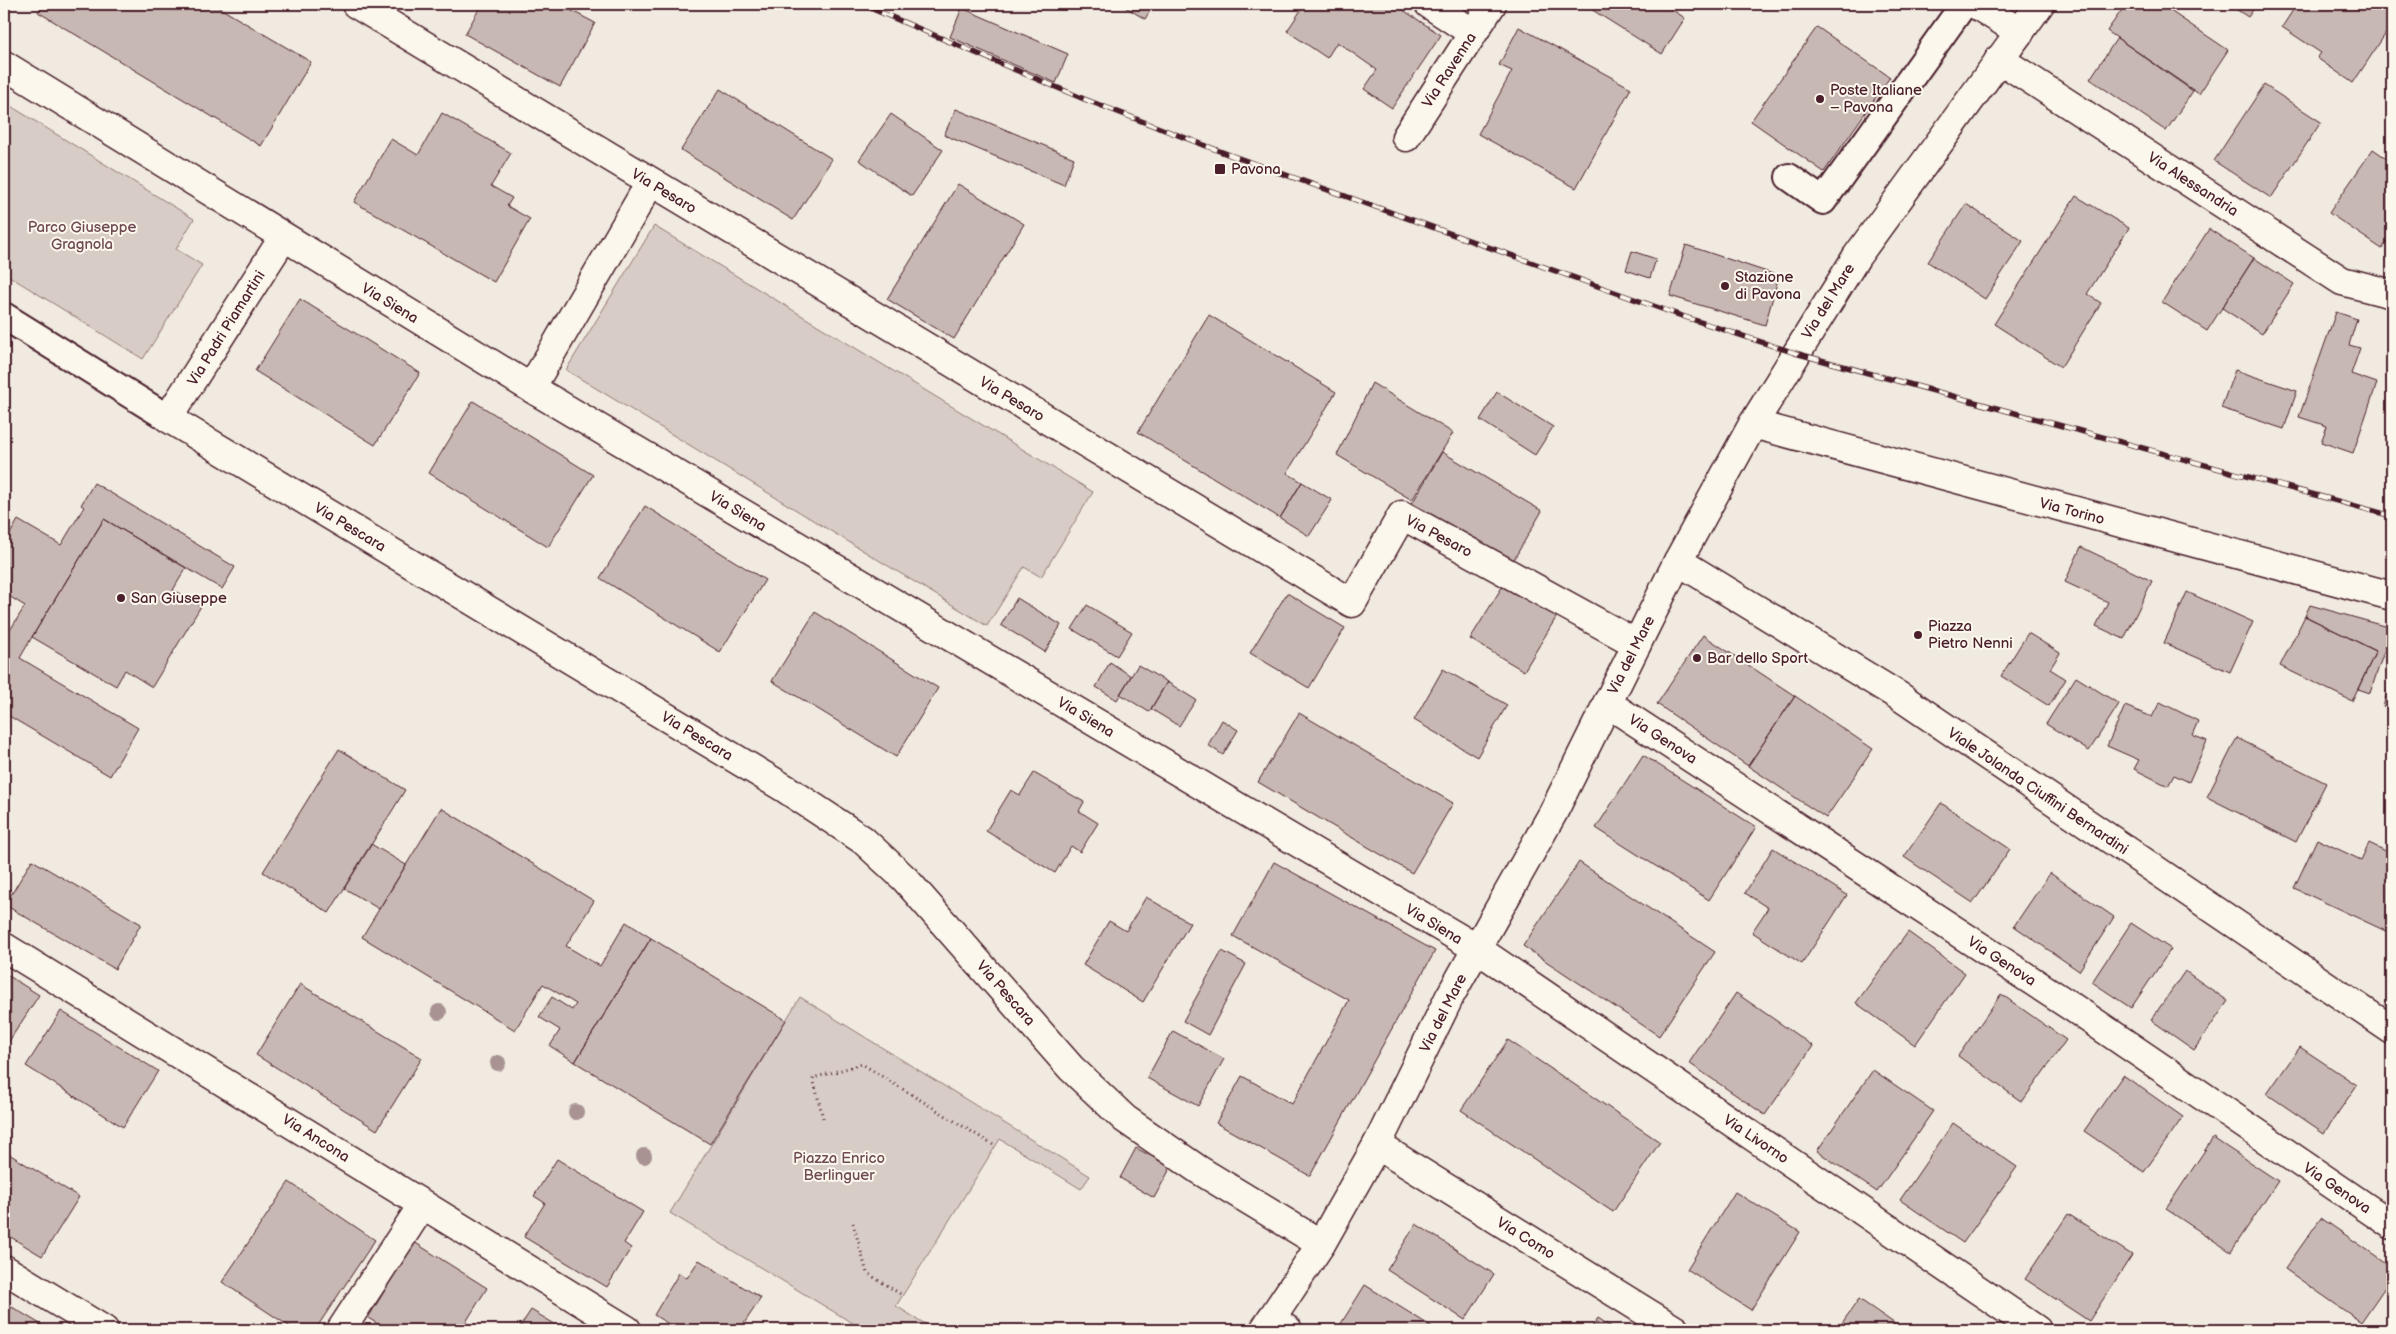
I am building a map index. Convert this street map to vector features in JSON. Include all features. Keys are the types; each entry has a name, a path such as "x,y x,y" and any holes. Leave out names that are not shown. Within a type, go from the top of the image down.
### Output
{"street":[{"name":"Via Pesaro","path":"356,4 650,183 1352,603 1402,515 1637,644"},
{"path":"1428,4 1473,32"},
{"name":"Via Ravenna","path":"1406,137 1492,4"},
{"path":"1975,4 2020,32"},
{"name":"Via del Mare","path":"1274,1326 1377,1145 1450,996 1553,813 1678,561 1753,424 1857,256 2040,4"},
{"name":"Via Alessandria","path":"1999,59 2342,281 2392,294"},
{"name":"Via Siena","path":"4,66 531,388 1476,948"},
{"path":"531,388 650,183"},
{"name":"Via Padri Piamartini","path":"168,418 283,238"},
{"name":"Via Pescara","path":"168,418 786,789 863,840 905,879 1064,1061 1102,1099 1163,1146 1321,1244"},
{"name":"Via Torino","path":"1753,424 2392,596"},
{"name":"Viale Jolanda Ciuffini Bernardini","path":"1678,561 1902,698 2392,1030"},
{"name":"Via Genova","path":"1607,703 2072,1007 2392,1225"},
{"name":"Via Ancona","path":"4,946 627,1330"},
{"name":"Via Livorno","path":"1476,948 2037,1330"},
{"name":"Via Como","path":"1377,1145 1675,1330"},
{"path":"341,1330 422,1204"},
{"path":"4,1269 104,1330"}],"lane":[{"path":"1789,177 1823,201 1964,4"},
{"name":"Via Pescara","path":"4,316 168,418"}],"path":[{"path":"823,1118 813,1078 862,1064 995,1146"},
{"path":"853,1223 868,1273 902,1295"}],"green space":[{"name":"Parco Giuseppe Gragnola","path":"4,102 194,219 176,249 202,265 143,359 4,273"},
{"path":"654,226 1093,492 1041,577 1024,567 987,626 566,370"},
{"name":"Piazza Enrico Berlinguer","path":"800,997 1090,1176 1081,1189 1000,1139 896,1306 935,1330 864,1330 670,1213"}],"building":[{"path":"43,4 213,4 311,62 261,146 38,12"},
{"path":"482,4 559,4 595,23 560,87 465,34"},
{"path":"1120,4 1154,4 1145,19"},
{"path":"1305,4 1394,4 1441,35 1392,108 1364,89 1377,70 1337,42 1327,58 1287,31"},
{"path":"1583,4 1663,4 1685,18 1662,54"},
{"path":"2126,4 2160,4 2228,50 2199,94 2107,31"},
{"path":"2228,4 2257,4 2248,17"},
{"path":"2297,4 2392,4 2392,24 2353,83 2317,58 2321,53 2282,27"},
{"path":"962,8 1068,54 1056,83 950,37"},
{"path":"1519,27 1631,88 1576,188 1478,134 1512,71 1499,65"},
{"name":"Poste Italiane – Pavona","path":"1817,27 1890,77 1824,172 1751,121"},
{"path":"2117,38 2193,91 2166,131 2090,79"},
{"path":"2264,85 2321,122 2271,198 2214,161"},
{"path":"720,89 832,159 793,220 681,150"},
{"path":"956,109 1074,158 1064,185 944,135"},
{"path":"442,113 511,153 491,186 512,198 507,206 530,219 494,282 354,202 391,139 418,155"},
{"path":"891,114 943,150 912,196 859,160"},
{"path":"2373,149 2392,162 2392,234 2382,249 2329,213"},
{"path":"958,184 1024,224 954,339 887,299"},
{"path":"2076,196 2129,228 2087,294 2101,303 2061,367 1994,324"},
{"path":"1966,204 2023,241 1985,299 1928,262"},
{"path":"2209,229 2254,258 2207,331 2162,302"},
{"name":"Stazione di Pavona","path":"1686,245 1779,276 1765,325 1670,296"},
{"path":"1632,251 1656,259 1650,278 1626,270"},
{"path":"2254,258 2294,284 2262,334 2222,308"},
{"path":"300,299 420,373 375,445 255,371"},
{"path":"2336,312 2357,319 2349,345 2360,348 2351,374 2377,383 2353,453 2321,442 2327,426 2299,417"},
{"path":"1209,315 1336,392 1287,473 1302,482 1280,518 1138,432"},
{"path":"2235,370 2297,391 2284,429 2221,408"},
{"path":"1372,383 1453,433 1412,500 1337,455"},
{"path":"1497,392 1553,427 1535,455 1480,420"},
{"path":"473,401 593,475 548,547 429,473"},
{"path":"1442,452 1542,511 1510,566 1410,507"},
{"path":"1302,482 1332,500 1309,536 1280,518"},
{"path":"94,483 235,567 222,589 104,519 32,637 20,658 138,728 110,776 4,713 4,640 25,606 4,593 4,544 18,520 61,545 84,507 81,505"},
{"path":"645,506 765,580 720,652 600,578"},
{"name":"San Giuseppe","path":"104,519 186,568 173,590 201,606 152,687 125,670 116,686 32,637"},
{"path":"2081,547 2152,581 2124,639 2096,626 2108,602 2065,582"},
{"path":"1507,579 1560,611 1524,671 1470,639"},
{"path":"2187,592 2253,622 2230,672 2164,643"},
{"path":"1287,593 1345,628 1309,688 1250,653"},
{"path":"1017,598 1061,625 1045,652 1001,625"},
{"path":"1087,605 1132,632 1117,656 1072,629"},
{"path":"2310,605 2392,628 2370,693 2358,689 2376,651 2305,616"},
{"path":"815,612 938,688 896,757 772,681"},
{"path":"2305,616 2376,651 2352,701 2280,666"},
{"path":"2028,633 2060,653 2050,669 2066,679 2049,706 2001,676"},
{"path":"1703,635 1795,696 1748,766 1657,704"},
{"path":"1110,662 1131,676 1117,700 1096,687"},
{"path":"1138,665 1167,682 1149,712 1120,694"},
{"path":"1443,669 1507,705 1477,757 1414,720"},
{"path":"2392,673 2392,710 2383,707"},
{"path":"2076,677 2119,704 2089,751 2046,724"},
{"path":"1167,682 1196,700 1179,726 1151,709"},
{"path":"1795,696 1873,749 1826,818 1748,766"},
{"path":"2160,702 2198,721 2192,735 2207,741 2189,782 2174,775 2168,786 2134,769 2139,760 2107,746 2125,706 2152,717"},
{"path":"1299,713 1453,803 1412,873 1258,782"},
{"path":"1222,720 1238,730 1223,755 1208,745"},
{"path":"2237,738 2326,783 2296,842 2207,797"},
{"path":"339,749 405,790 329,913 263,872"},
{"path":"1643,755 1756,827 1709,900 1596,828"},
{"path":"1034,773 1084,802 1079,811 1098,823 1080,852 1071,846 1055,873 986,831 1011,790 1020,795"},
{"path":"1941,803 2010,849 1973,903 1904,857"},
{"path":"441,808 594,901 566,946 600,966 626,922 651,938 575,1062 550,1046 560,1030 539,1017 552,997 572,1010 576,1004 543,984 515,1030 362,937"},
{"path":"2317,839 2361,860 2369,843 2392,854 2392,934 2294,888"},
{"path":"371,844 406,865 379,909 344,888"},
{"path":"1773,848 1847,895 1802,964 1752,932 1768,908 1745,893"},
{"path":"32,860 141,924 115,969 5,905"},
{"path":"1274,862 1435,951 1310,1176 1216,1123 1242,1076 1292,1104 1349,1000 1233,936"},
{"path":"1579,862 1715,952 1659,1036 1523,946"},
{"path":"2050,873 2114,917 2079,971 2014,926"},
{"path":"1146,897 1190,923 1143,1002 1083,965 1109,921 1126,931"},
{"path":"2131,923 2171,949 2131,1008 2092,982"},
{"path":"1908,932 1965,973 1915,1045 1856,1003"},
{"path":"651,938 786,1020 710,1144 575,1062"},
{"path":"1222,951 1246,964 1208,1035 1183,1021"},
{"path":"2185,971 2228,1001 2194,1050 2151,1020"},
{"path":"4,973 39,995 4,1049"},
{"path":"300,984 422,1058 377,1130 256,1055"},
{"path":"1736,993 1813,1046 1765,1115 1689,1063"},
{"path":"2001,994 2066,1040 2022,1102 1958,1056"},
{"path":"61,1011 158,1071 123,1127 26,1066"},
{"path":"1173,1031 1224,1059 1198,1106 1147,1078"},
{"path":"1508,1040 1660,1142 1613,1212 1461,1110"},
{"path":"2300,1047 2357,1085 2324,1133 2267,1094"},
{"path":"1873,1070 1933,1111 1877,1192 1817,1151"},
{"path":"2123,1075 2183,1117 2144,1172 2084,1131"},
{"path":"1953,1123 2017,1167 1963,1243 1900,1200"},
{"path":"2213,1138 2278,1181 2231,1252 2166,1209"},
{"path":"1136,1148 1171,1167 1154,1198 1120,1178"},
{"path":"4,1151 79,1197 42,1256 4,1233"},
{"path":"557,1159 643,1212 624,1243 631,1248 607,1287 524,1237 545,1203 534,1196"},
{"path":"289,1182 375,1240 315,1330 295,1330 222,1282"},
{"path":"1735,1192 1800,1232 1751,1310 1687,1269"},
{"path":"2068,1214 2132,1255 2089,1321 2025,1279"},
{"path":"2321,1218 2392,1267 2392,1277 2361,1322 2285,1269"},
{"path":"1416,1224 1494,1274 1465,1320 1387,1270"},
{"path":"414,1242 487,1288 461,1330 388,1330 368,1318"},
{"path":"699,1260 761,1298 743,1325 752,1330 678,1330 654,1315 679,1273 687,1278"},
{"path":"1365,1285 1437,1330 1337,1330"},
{"path":"1859,1299 1904,1330 1837,1330"},
{"path":"12,1307 50,1330 4,1330 4,1320"},
{"path":"531,1310 565,1330 518,1330"},
{"path":"1598,1318 1616,1330 1590,1330"},
{"path":"2392,1318 2392,1330 2389,1330 2386,1328"}],"railway":[{"path":"861,4 1084,99 1230,155 1676,314 1795,353 2392,516"}],"place":[{"name":"Poste Italiane – Pavona","path":"1820,99"},
{"name":"Pavona","path":"1220,169"},
{"name":"Stazione di Pavona","path":"1725,286"},
{"name":"San Giuseppe","path":"121,598"},
{"name":"Piazza Pietro Nenni","path":"1918,635"},
{"name":"Bar dello Sport","path":"1697,658"}]}
